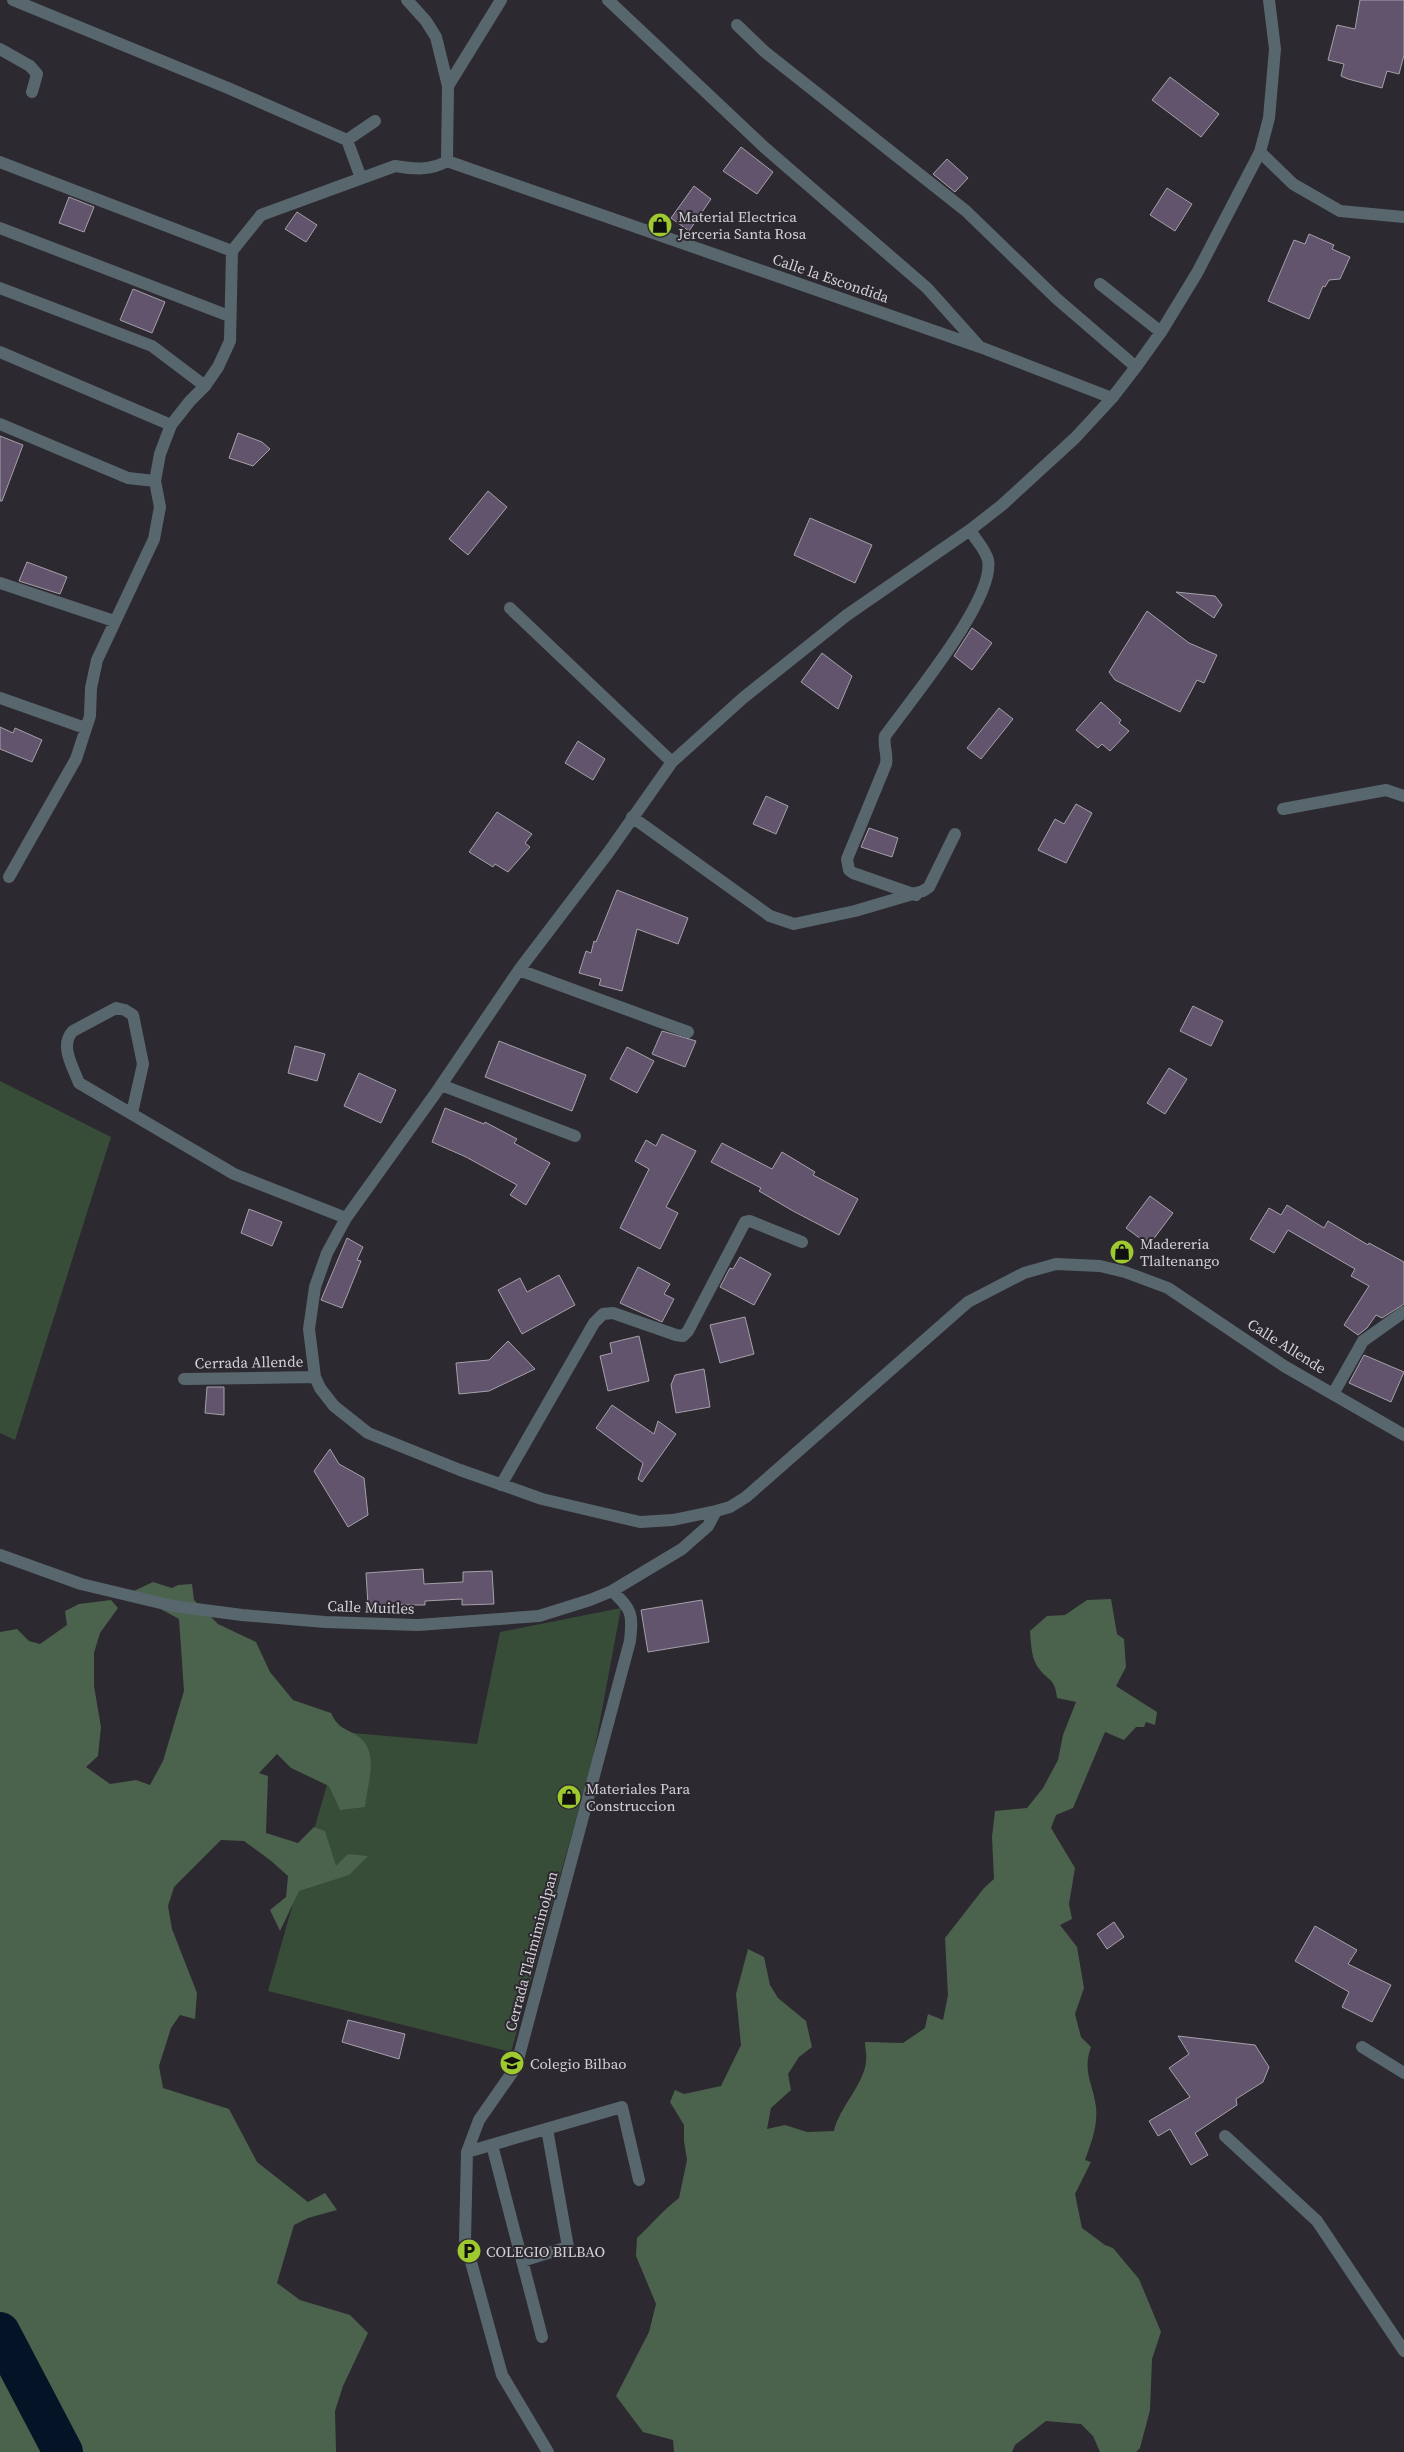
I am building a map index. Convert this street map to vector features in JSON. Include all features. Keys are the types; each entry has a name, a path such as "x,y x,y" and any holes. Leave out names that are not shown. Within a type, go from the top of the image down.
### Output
{"street":[{"path":"13,0 228,88 347,140 361,178"},
{"path":"9,877 76,759 90,716 91,688 96,660 154,539 160,507 155,481 160,454 171,425 205,386 218,367 230,341 232,251 261,215 395,166 411,168 437,167 447,161 448,86 436,37 426,21 408,0"},
{"path":"448,86 501,0"},
{"path":"608,0 764,147 928,288 980,347"},
{"path":"315,1376 309,1329 315,1288 328,1253 346,1218 441,1085 519,970 608,853 672,762 743,698 847,615 970,530 1002,505 1075,438 1112,398 1161,332 1216,239 1260,152 1269,118 1275,49 1270,0"},
{"path":"736,25 765,52 966,211 1057,299 1136,367"},
{"path":"0,49 30,66 37,74 32,92"},
{"path":"347,140 375,121"},
{"path":"1260,152 1293,184 1340,211 1404,217"},
{"name":"Calle la Escondida","path":"447,161 980,347 1112,398"},
{"path":"0,162 232,251"},
{"path":"0,228 230,316"},
{"path":"1100,284 1161,332"},
{"path":"0,288 152,346 205,386"},
{"path":"0,352 171,425"},
{"path":"0,424 128,478 155,481"},
{"path":"916,894 853,873 849,870 847,859 886,764 887,758 883,746 884,736 968,621 985,586 988,558 970,530"},
{"path":"0,583 114,620"},
{"path":"510,608 672,762"},
{"path":"0,698 85,728"},
{"path":"1283,808 1386,790 1404,796"},
{"path":"632,817 770,916 780,921 794,924 855,912 916,894 929,886 955,834"},
{"path":"519,970 688,1032"},
{"path":"132,1113 143,1064 143,1054 133,1015 125,1010 116,1008 73,1031 67,1037 66,1047 79,1083 234,1174 346,1218"},
{"path":"441,1085 575,1136"},
{"path":"501,1485 594,1323 603,1314 613,1313 683,1336 688,1331 741,1226 745,1222 750,1221 802,1242"},
{"name":"Calle Allende","path":"315,1376 320,1388 334,1406 368,1433 501,1485 589,1512 640,1522 673,1520 730,1507 746,1497 968,1302 1024,1273 1056,1264 1100,1266 1155,1282 1168,1288 1284,1366 1404,1435"},
{"path":"1333,1394 1363,1341 1404,1312"},
{"name":"Cerrada Allende","path":"184,1379 315,1376"},
{"name":"Calle Muitles","path":"0,1556 80,1584 173,1606 242,1615 325,1622 418,1625 530,1616 590,1600 612,1591 682,1549 708,1526 716,1511"},
{"name":"Cerrada Tlalmiminolpan","path":"548,2452 502,2375 465,2240 466,2152 479,2120 516,2067 630,1641 632,1625 627,1605 612,1591"},
{"path":"1362,2047 1404,2073"},
{"path":"466,2152 622,2107 639,2180"},
{"path":"522,2261 568,2247 547,2129"},
{"path":"1225,2136 1317,2221 1404,2351"},
{"path":"492,2145 542,2337"}],"green space":[{"path":"0,1081 111,1137 15,1440 0,1433"},
{"path":"153,1582 172,1588 178,1585 192,1584 194,1600 218,1624 256,1642 270,1672 293,1700 331,1713 340,1725 359,1737 365,1744 371,1760 365,1807 340,1810 329,1786 291,1768 277,1754 259,1773 268,1776 266,1833 298,1843 314,1827 325,1831 336,1866 348,1854 368,1856 349,1875 299,1891 280,1931 270,1910 286,1897 288,1876 244,1841 221,1840 174,1887 168,1906 172,1929 197,1993 195,2019 180,2015 171,2028 159,2066 163,2088 229,2109 257,2162 308,2202 325,2193 337,2210 308,2218 294,2225 277,2283 300,2300 350,2315 368,2333 343,2386 335,2411 336,2452 0,2452 0,1632 17,1629 29,1641 40,1644 67,1625 65,1611 79,1604 111,1600 118,1608 100,1633 94,1653 94,1686 101,1727 98,1756 86,1767 110,1784 136,1780 150,1785 163,1761 184,1691 179,1619 142,1599 134,1591"},
{"path":"1111,1599 1117,1634 1124,1639 1126,1667 1116,1686 1157,1712 1155,1725 1146,1722 1144,1727 1136,1727 1124,1740 1105,1732 1073,1808 1056,1815 1051,1828 1075,1868 1069,1904 1072,1919 1060,1925 1077,1947 1084,1988 1075,2014 1081,2037 1091,2047 1088,2071 1096,2107 1095,2128 1085,2160 1091,2162 1075,2194 1082,2228 1105,2245 1113,2248 1139,2279 1161,2332 1152,2359 1150,2410 1140,2448 1136,2452 1100,2452 1093,2436 1081,2424 1046,2421 1015,2445 1012,2452 674,2452 673,2440 643,2432 616,2396 649,2332 656,2304 636,2256 637,2238 679,2198 687,2160 684,2125 670,2102 675,2090 684,2094 721,2086 741,2045 736,1994 748,1949 764,1957 770,1985 778,1998 806,2021 812,2047 799,2057 788,2074 791,2090 771,2108 767,2129 785,2125 807,2132 834,2131 841,2114 861,2079 866,2059 865,2042 903,2043 925,2028 928,2014 943,2020 948,1995 945,1938 984,1888 994,1879 992,1837 995,1811 1027,1808 1043,1788 1058,1760 1063,1735 1076,1702 1057,1698 1054,1686 1035,1662 1030,1631 1047,1616 1065,1615 1087,1600"},
{"path":"621,1608 593,1758 511,2052 268,1991 342,1732 477,1744 500,1632"}],"building":[{"path":"1360,0 1404,0 1404,55 1399,74 1387,71 1382,88 1341,76 1344,64 1328,60 1337,25 1355,29"},
{"path":"1170,77 1219,114 1201,137 1152,100"},
{"path":"741,147 773,172 757,194 723,171"},
{"path":"947,159 968,178 955,192 933,174"},
{"path":"694,186 711,199 689,231 671,218"},
{"path":"1167,188 1192,204 1175,231 1150,215"},
{"path":"69,197 94,207 84,232 59,223"},
{"path":"297,212 317,225 306,242 285,229"},
{"path":"1309,234 1334,245 1332,249 1350,257 1340,279 1329,280 1325,287 1323,286 1309,319 1268,301 1294,240 1305,244"},
{"path":"133,289 165,302 152,333 120,320"},
{"path":"238,433 262,442 270,449 253,466 229,458"},
{"path":"0,436 23,445 2,501 0,501"},
{"path":"488,491 507,507 468,555 449,539"},
{"path":"810,518 872,545 855,583 794,555"},
{"path":"27,562 67,577 60,594 19,581"},
{"path":"1176,592 1215,596 1222,605 1214,618"},
{"path":"1147,611 1189,643 1217,655 1204,683 1197,680 1180,712 1115,680 1109,672"},
{"path":"972,628 992,643 972,670 954,656"},
{"path":"822,653 852,676 838,709 801,682"},
{"path":"1101,702 1121,720 1119,723 1129,731 1110,751 1102,744 1098,748 1076,730"},
{"path":"999,708 1013,719 981,759 967,748"},
{"path":"0,727 13,733 15,728 42,740 32,762 0,749"},
{"path":"578,741 605,759 593,780 565,763"},
{"path":"766,796 788,806 776,834 753,824"},
{"path":"1076,804 1092,813 1066,863 1038,850 1055,819 1064,824"},
{"path":"497,812 532,834 525,843 530,847 508,872 495,864 493,867 469,852"},
{"path":"869,828 898,838 892,857 861,847"},
{"path":"617,890 688,918 678,944 637,929 622,991 599,985 601,979 579,973 586,951 591,953 594,941 596,942"},
{"path":"1193,1006 1223,1021 1211,1046 1180,1031"},
{"path":"662,1031 696,1041 685,1067 652,1054"},
{"path":"499,1041 586,1075 572,1111 485,1077"},
{"path":"295,1046 325,1054 317,1081 288,1073"},
{"path":"627,1047 654,1061 637,1093 610,1079"},
{"path":"1169,1068 1187,1079 1165,1114 1147,1103"},
{"path":"359,1073 396,1090 381,1123 344,1106"},
{"path":"445,1108 484,1124 485,1122 517,1139 514,1143 550,1163 526,1205 510,1195 517,1185 466,1157 432,1142"},
{"path":"662,1134 696,1151 666,1207 678,1213 660,1249 620,1228 649,1169 635,1161 646,1140 656,1146"},
{"path":"722,1143 772,1169 782,1152 815,1172 813,1175 858,1199 839,1235 759,1191 761,1188 711,1162"},
{"path":"1150,1196 1173,1213 1149,1245 1126,1228"},
{"path":"1287,1205 1324,1228 1328,1221 1368,1245 1369,1243 1404,1262 1404,1304 1382,1318 1376,1315 1367,1328 1358,1335 1344,1325 1369,1286 1351,1276 1355,1269 1288,1230 1274,1253 1250,1239 1269,1208 1281,1215"},
{"path":"249,1209 282,1222 272,1246 241,1233"},
{"path":"347,1238 363,1247 357,1260 361,1261 342,1308 321,1300"},
{"path":"740,1257 771,1274 754,1305 720,1287 730,1268 733,1269"},
{"path":"638,1267 670,1284 664,1294 674,1299 662,1322 620,1303"},
{"path":"559,1275 575,1305 522,1334 498,1290 520,1278 527,1292"},
{"path":"745,1317 754,1354 720,1363 710,1325"},
{"path":"639,1336 649,1381 608,1391 600,1356 612,1353 610,1343"},
{"path":"508,1341 535,1369 489,1391 459,1394 456,1363 489,1360"},
{"path":"1364,1355 1404,1372 1391,1402 1349,1383"},
{"path":"704,1369 710,1407 676,1413 671,1385 675,1375"},
{"path":"207,1387 224,1387 224,1415 205,1413"},
{"path":"612,1405 654,1434 658,1421 676,1434 642,1482 638,1479 643,1463 596,1428"},
{"path":"330,1449 339,1464 364,1478 368,1515 348,1527 314,1471"},
{"path":"423,1569 424,1584 463,1582 463,1572 492,1571 494,1604 462,1605 462,1599 425,1601 425,1605 368,1605 366,1573"},
{"path":"702,1600 709,1642 648,1652 641,1610"},
{"path":"1114,1922 1124,1937 1107,1949 1097,1934"},
{"path":"1315,1926 1357,1950 1348,1964 1391,1985 1372,2022 1342,2007 1349,1992 1295,1961"},
{"path":"348,2020 405,2034 399,2059 342,2042"},
{"path":"1178,2036 1255,2045 1269,2067 1263,2082 1236,2099 1237,2105 1195,2133 1208,2155 1191,2165 1170,2129 1158,2136 1149,2121 1190,2097 1169,2068 1189,2054"}],"waterway":[{"path":"0,2332 63,2452"}],"place":[{"name":"Material Electrica Jerceria Santa Rosa","path":"660,225"},
{"name":"Madereria Tlaltenango","path":"1122,1252"},
{"name":"Materiales Para Construccion","path":"569,1797"},
{"name":"Colegio Bilbao","path":"512,2063"},
{"name":"COLEGIO BILBAO","path":"469,2251"}]}
